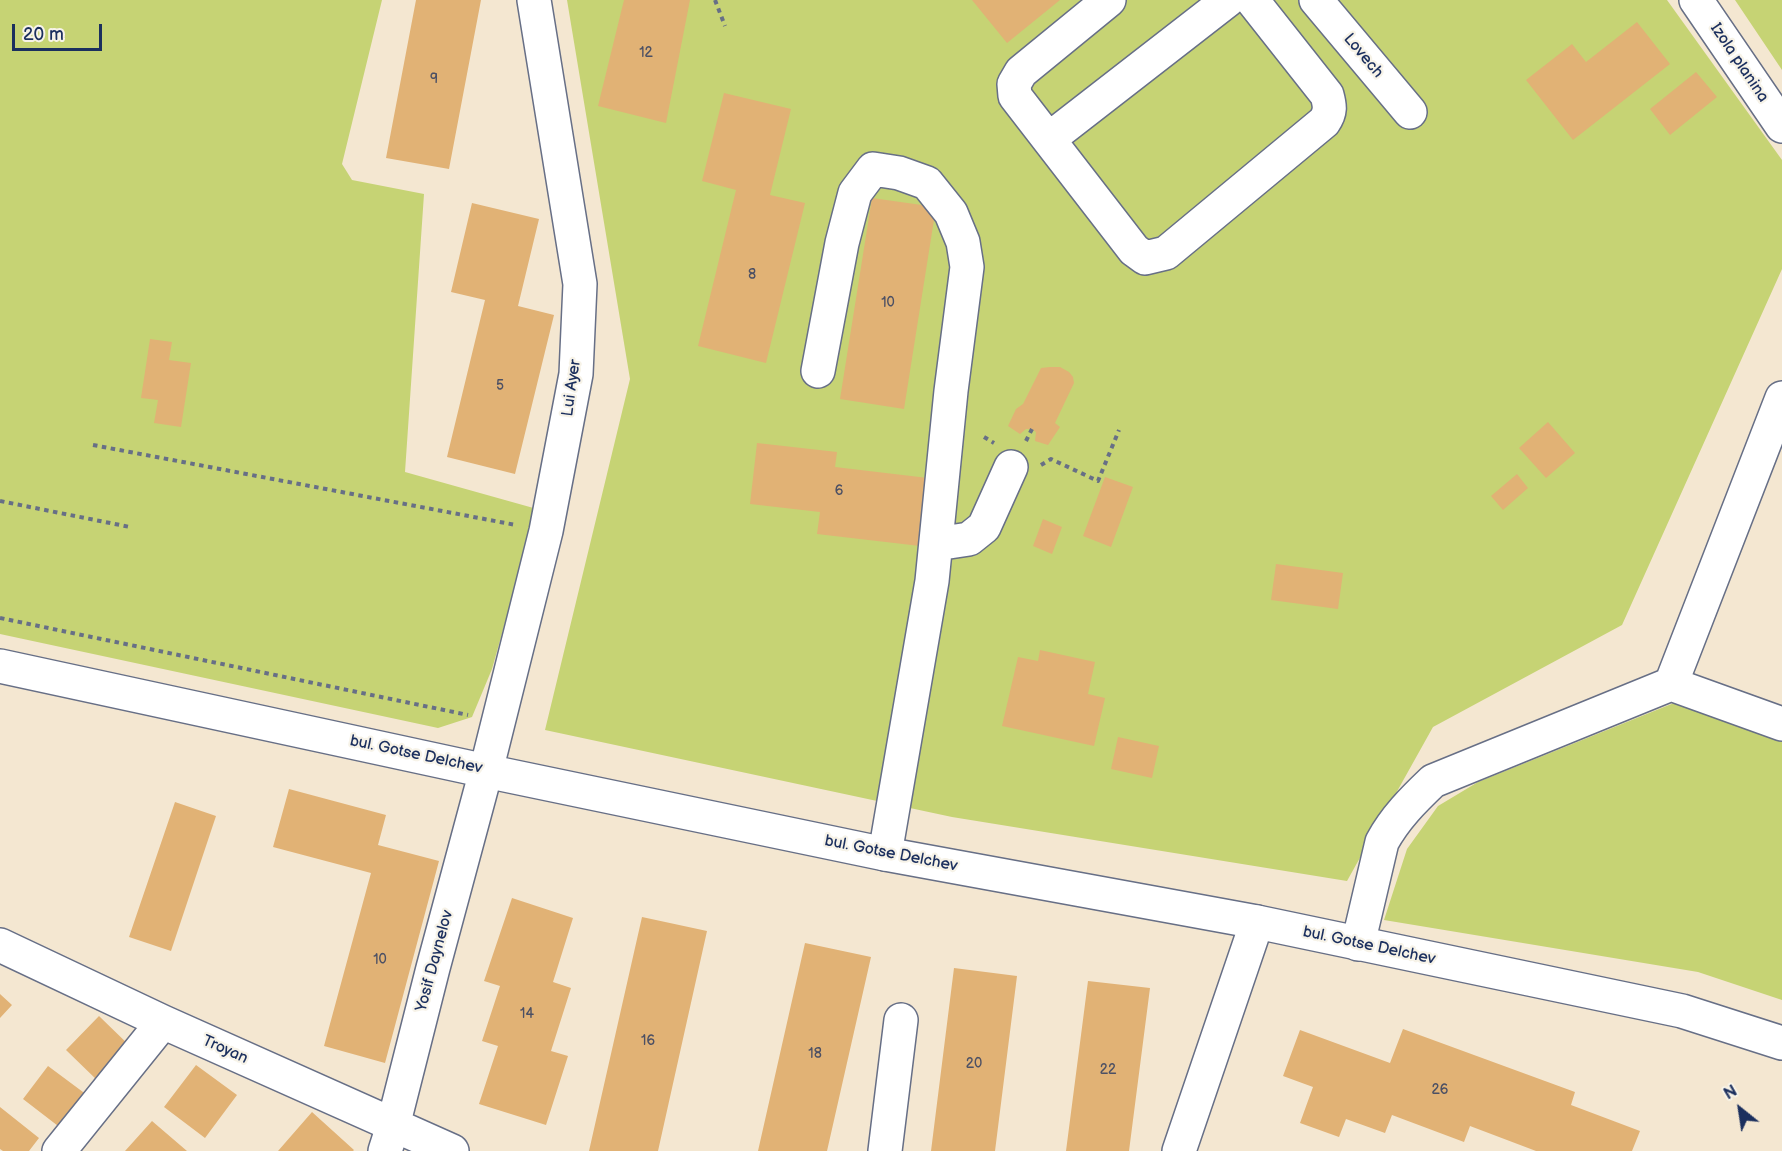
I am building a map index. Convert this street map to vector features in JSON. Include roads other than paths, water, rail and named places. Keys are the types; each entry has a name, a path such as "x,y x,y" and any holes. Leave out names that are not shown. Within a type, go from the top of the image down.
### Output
{"street":[{"name":"Lui Ayer","path":"486,771 546,531 576,375 580,284 534,0"},
{"path":"1109,0 1021,72 1014,84 1015,96 1134,250 1146,258 1166,253 1324,122 1329,115 1330,106 1327,95 1252,0"},
{"path":"1049,139 1228,0"},
{"name":"Lovech","path":"1316,0 1410,112"},
{"name":"Izola planina","path":"1696,0 1782,126"},
{"path":"818,372 842,243 855,193 873,169 899,173 927,183 951,213 963,242 967,267 951,391 932,581 885,854"},
{"path":"1671,684 1782,398"},
{"path":"936,544 969,539 984,527 992,513 994,503 1026,466"},
{"name":"bul. Gotse Delchev","path":"0,666 885,854 1257,922 1682,1011 1782,1043"},
{"path":"1358,944 1382,842 1408,804 1433,781 1671,684 1782,724"},
{"name":"Yosif Daynelov","path":"389,1138 486,771"},
{"path":"1179,1151 1257,922"},
{"name":"Troyan","path":"0,945 164,1022 389,1138 452,1151"},
{"path":"885,1151 902,1020"},
{"path":"59,1151 164,1022"}]}
